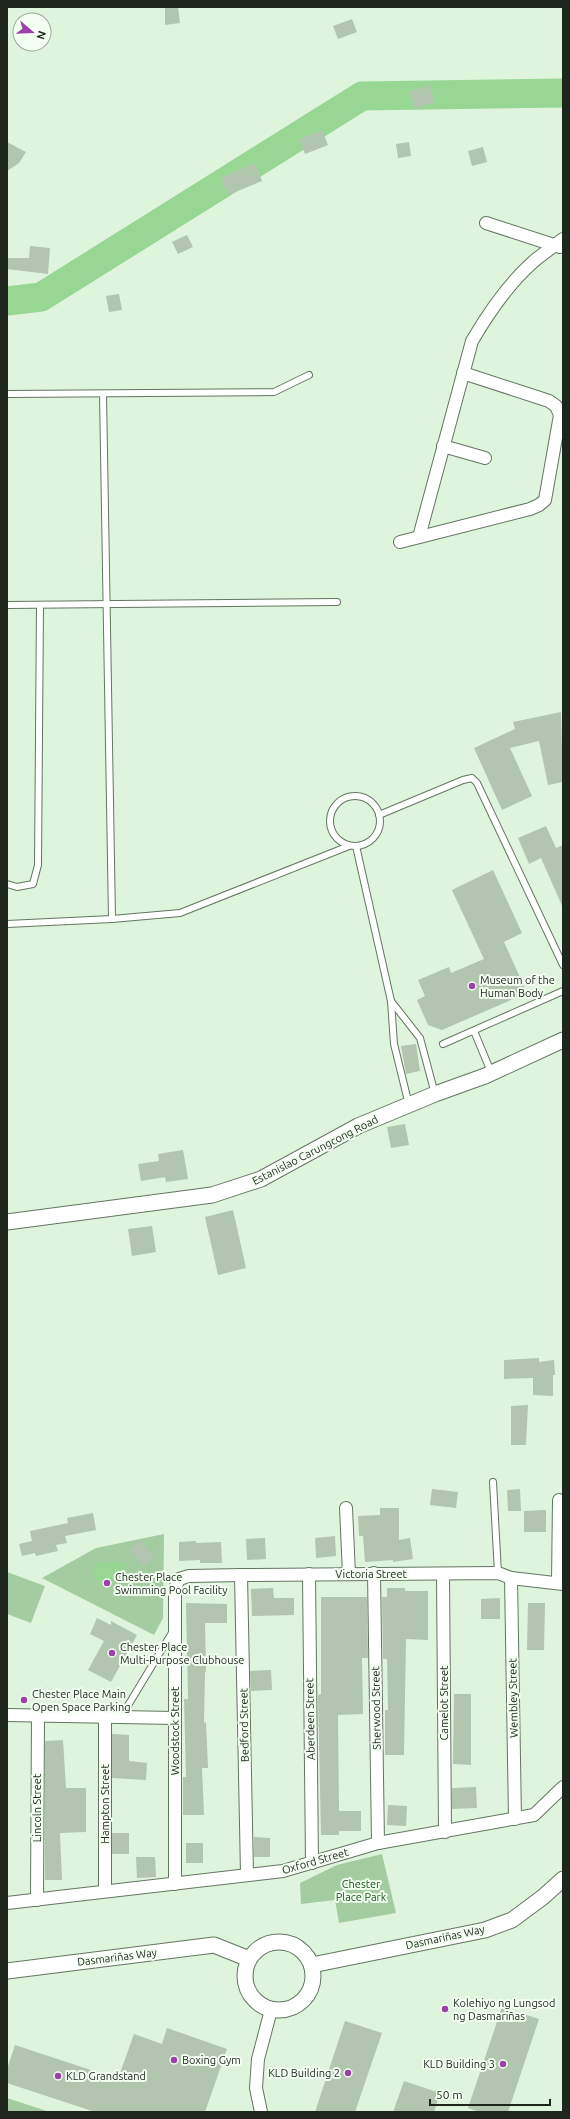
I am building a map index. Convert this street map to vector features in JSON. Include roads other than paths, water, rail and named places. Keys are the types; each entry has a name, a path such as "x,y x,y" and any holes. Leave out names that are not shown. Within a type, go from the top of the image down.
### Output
{"street":[{"path":"486,223 560,244"},
{"path":"419,537 472,340 487,316 510,286 533,262 560,244"},
{"path":"400,542 530,509 539,505 545,500 560,415 556,406 549,401 463,373"},
{"path":"443,446 485,458"},
{"name":"Estanislao Carungcong Road","path":"7,1222 212,1195 236,1188 279,1170 358,1126 491,1072 563,1040"},
{"path":"559,1500 561,1583"},
{"path":"346,1508 349,1574"},
{"name":"Sherwood Street","path":"374,1573 378,1843"},
{"name":"Victoria Street","path":"179,1579 189,1576 241,1575 498,1573 511,1578 561,1583"},
{"name":"Aberdeen Street","path":"309,1574 312,1864"},
{"name":"Camelot Street","path":"443,1574 445,1832"},
{"name":"Bedford Street","path":"241,1575 247,1874"},
{"name":"Wembley Street","path":"511,1578 515,1819"},
{"name":"Woodstock Street","path":"175,1884 174,1628 175,1588 179,1579"},
{"path":"7,1715 175,1718"},
{"name":"Lincoln Street","path":"37,1900 38,1716"},
{"name":"Hampton Street","path":"105,1717 105,1892"},
{"name":"Oxford Street","path":"7,1903 283,1871 312,1864 378,1843 534,1815 563,1787"},
{"name":"Dasmariñas Way","path":"312,1964 492,1927 512,1920 543,1897 563,1879"},
{"path":"282,1941 292,1944 300,1948 312,1964 313,1983 305,1999 289,2009 271,2010 261,2006 253,1999 248,1990 245,1980 249,1959 263,1946 282,1941"},
{"name":"Dasmariñas Way","path":"7,1971 214,1945 249,1959"},
{"path":"261,2112 256,2088 258,2059 271,2010"}],"lane":[{"path":"7,394 274,392 309,375"},
{"path":"103,394 112,919"},
{"path":"7,605 337,602"},
{"path":"7,884 18,887 32,884 38,865 40,605"},
{"path":"379,815 463,780 472,778 477,784 563,965"},
{"path":"7,924 112,919 180,913 349,846 356,846 370,841 376,835 379,828 379,815 375,805 361,797 353,796 339,802 334,808 330,824 336,838 349,846"},
{"path":"356,846 391,1002 394,1044 409,1105"},
{"path":"443,1044 563,991"},
{"path":"391,1002 420,1038 435,1094"},
{"path":"474,1031 491,1072"},
{"path":"493,1482 498,1573"},
{"path":"122,1717 174,1628"}],"waterway":[{"path":"7,301 41,297 362,96 563,93"}],"place":[{"name":"Museum of the Human Body","path":"472,986"},
{"name":"Chester Place Swimming Pool Facility","path":"107,1583"},
{"name":"Chester Place Multi-Purpose Clubhouse","path":"112,1653"},
{"name":"Chester Place Main Open Space Parking","path":"24,1700"},
{"name":"Kolehiyo ng Lungsod ng Dasmariñas","path":"445,2009"},
{"name":"Boxing Gym","path":"174,2060"},
{"name":"KLD Building 3","path":"503,2064"},
{"name":"KLD Building 2","path":"348,2073"},
{"name":"KLD Grandstand","path":"58,2076"}],"park label":[{"name":"Chester Place Park","path":"361,1890"}]}
